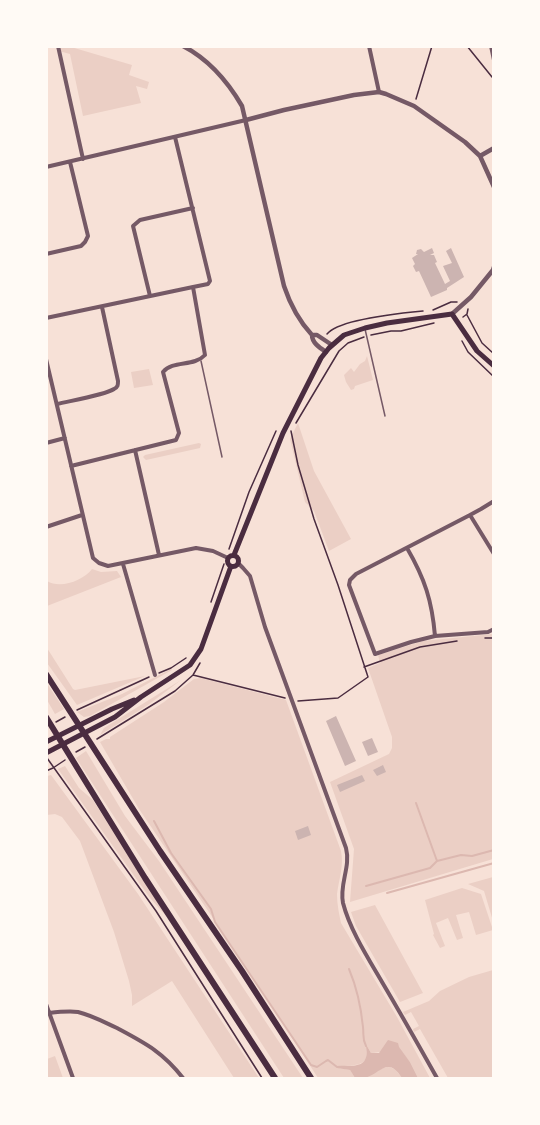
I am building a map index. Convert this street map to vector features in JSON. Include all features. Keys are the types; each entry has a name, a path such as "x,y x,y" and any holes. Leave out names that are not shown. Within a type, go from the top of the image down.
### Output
{"main road":[{"path":"46,753 115,717 188,666 195,658 201,649 230,560 283,433 315,370 332,345 344,335 365,328 428,316 452,314 477,351 494,366"},
{"path":"230,560 238,559 238,563"},
{"path":"46,674 160,852 242,971 311,1078"},
{"path":"46,742 141,697"},
{"path":"46,717 145,878 275,1078"}],"street":[{"path":"58,46 83,159"},
{"path":"369,46 379,92"},
{"path":"491,46 494,60"},
{"path":"187,47 227,84 242,106 285,286 295,311 312,335 314,342 326,352"},
{"path":"46,168 304,105 379,92 414,106 465,142 480,156 494,187"},
{"path":"46,318 208,284 210,281 175,137"},
{"path":"480,156 494,148"},
{"path":"46,254 81,246 87,236 70,162"},
{"path":"150,297 133,226 140,220 193,208"},
{"path":"452,314 471,297 494,267"},
{"path":"71,466 176,440 179,433 163,372 168,367 201,360 205,356 193,287"},
{"path":"57,404 106,393 117,386 118,381 102,307"},
{"path":"312,335 317,335 332,345"},
{"path":"46,359 93,558 108,566 196,548 213,551 230,560"},
{"path":"46,443 65,438"},
{"path":"135,450 159,555"},
{"path":"494,501 356,574 350,580 349,585 375,654 435,636 488,632 494,629"},
{"path":"46,527 82,515"},
{"path":"470,515 493,551"},
{"path":"407,548 427,588 433,609 435,636"},
{"path":"238,563 250,576 265,627 347,853 347,868 342,886 347,915 365,953 437,1078"},
{"path":"123,564 155,675"},
{"path":"46,1004 72,1078"},
{"path":"50,1013 76,1012 109,1024 157,1050 183,1078"}],"lane":[{"path":"365,328 385,416"},
{"path":"201,360 222,457"}],"path":[{"path":"414,106 432,46"},
{"path":"467,46 494,77"},
{"path":"457,321 466,314 482,343 494,354"},
{"path":"297,422 334,358 348,343 366,336 436,323"},
{"path":"91,743 175,691 193,675 282,696 291,701 338,698 368,677 314,519 298,465 291,431"},
{"path":"208,610 223,566 230,560"},
{"path":"483,639 494,639"},
{"path":"364,667 420,647 463,640"},
{"path":"52,725 72,713 178,664 190,654"},
{"path":"46,758 156,911 262,1078"},
{"path":"46,771 53,768"}],"shaded area":[{"path":"58,47 71,47 132,65 129,75 149,82 147,89 136,86 141,103 83,116 70,54 59,51"},
{"path":"367,356 373,380 355,386 351,390 344,375 351,368 354,372"},
{"path":"149,369 153,385 134,388 131,372"},
{"path":"298,423 314,471 351,539 329,551 314,511 305,502 290,439"},
{"path":"199,443 200,448 146,460 143,457 145,455"},
{"path":"92,569 101,572 117,571 121,577 47,606 47,581 65,584 83,577"},
{"path":"493,634 493,859 350,902 354,849 330,782 389,754 392,748 392,737 368,668 380,663 378,655 423,641"},
{"path":"47,648 75,690 145,676 77,705 47,663"},
{"path":"171,669 90,716 84,717 77,712 122,694"},
{"path":"201,678 286,700 341,851 342,867 337,894 341,923 430,1078 418,1078 410,1062 398,1047 371,1053 367,1046 366,1060 359,1064 339,1068 350,1070 355,1078 318,1078 259,986 139,809 100,742 110,739 194,679"},
{"path":"181,680 148,705 100,735 104,728"},
{"path":"46,682 64,709 55,714 47,700"},
{"path":"86,751 125,816 159,861 303,1078 284,1078 76,758"},
{"path":"65,766 79,788 93,800 167,917 150,898 58,769"},
{"path":"51,775 138,894 259,1078 234,1078 172,981 132,1006 129,981 114,932 80,841 62,817 55,814 47,815 47,776"},
{"path":"494,877 493,921 484,891 468,884"},
{"path":"462,888 481,894 493,930 476,935 469,912 456,915 463,938 457,940 448,918 436,923 445,946 440,948 433,935 425,900"},
{"path":"375,905 423,993 400,1002 356,926 351,912"},
{"path":"493,970 493,1078 448,1078 420,1029 414,1032 413,1029 419,1026 411,1012 405,1015 403,1012 429,1001 440,991 469,977"},
{"path":"388,1040 398,1043 418,1078 402,1078 397,1071 388,1067 365,1078 355,1078 350,1070 337,1068 337,1066 354,1066 363,1063 367,1054 366,1046 371,1053 379,1053"},
{"path":"55,1056 63,1078 47,1078 47,1059"},
{"path":"383,1068 393,1068 402,1078 364,1078"}],"building":[{"path":"432,248 434,253 430,255 434,255 437,262 435,263 445,284 450,281 443,266 452,263 446,251 451,248 464,277 447,290 431,297 419,271 416,272 413,266 415,264 412,258 418,254 416,254 417,250 421,249 424,252"},
{"path":"336,716 356,761 345,766 326,721"},
{"path":"372,738 378,752 368,756 362,742"},
{"path":"383,765 386,772 377,776 373,770"},
{"path":"362,775 365,781 340,792 337,785"},
{"path":"308,826 311,835 298,840 295,831"}],"waterway":[{"path":"416,803 437,861"},
{"path":"154,821 171,853 211,909 215,922 311,1065 317,1067 328,1060 337,1067"},
{"path":"366,886 430,868 437,861 494,850"},
{"path":"387,893 494,863"},
{"path":"349,969 358,998 366,1046"}]}
